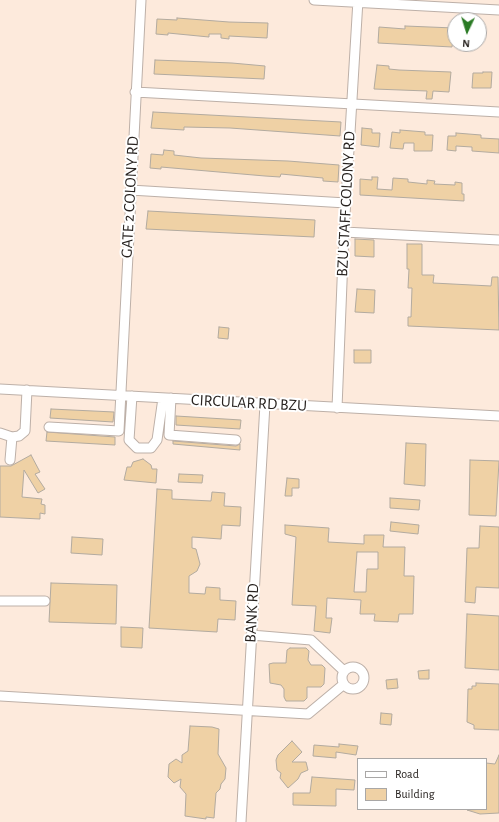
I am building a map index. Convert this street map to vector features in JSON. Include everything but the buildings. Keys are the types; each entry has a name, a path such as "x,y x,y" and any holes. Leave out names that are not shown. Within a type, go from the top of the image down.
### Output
{"street":[{"name":"GATE 2 COLONY RD","path":"49,427 119,431 122,395 135,92 141,0"},
{"path":"314,0 499,10"},
{"name":"BZU STAFF COLONY RD","path":"337,408 344,232 358,2"},
{"path":"135,92 499,112"},
{"path":"130,190 346,204"},
{"path":"344,232 499,240"},
{"name":"CIRCULAR RD BZU","path":"0,389 499,416"},
{"path":"0,433 12,437 18,436 24,431 27,390"},
{"path":"132,396 129,440 137,448 151,448 157,440 167,398"},
{"path":"167,398 169,435 236,440"},
{"name":"BANK RD","path":"241,822 265,404"},
{"path":"10,460 12,437"},
{"path":"0,601 45,601"},
{"path":"251,635 311,640 344,671"},
{"path":"349,667 356,667 362,671 364,678 362,684 356,688 350,688 344,684 342,678 344,671 349,667"},
{"path":"0,696 308,714 344,684"}],"shaded area":[{"path":"0,0 499,0 499,822 0,822"}]}
